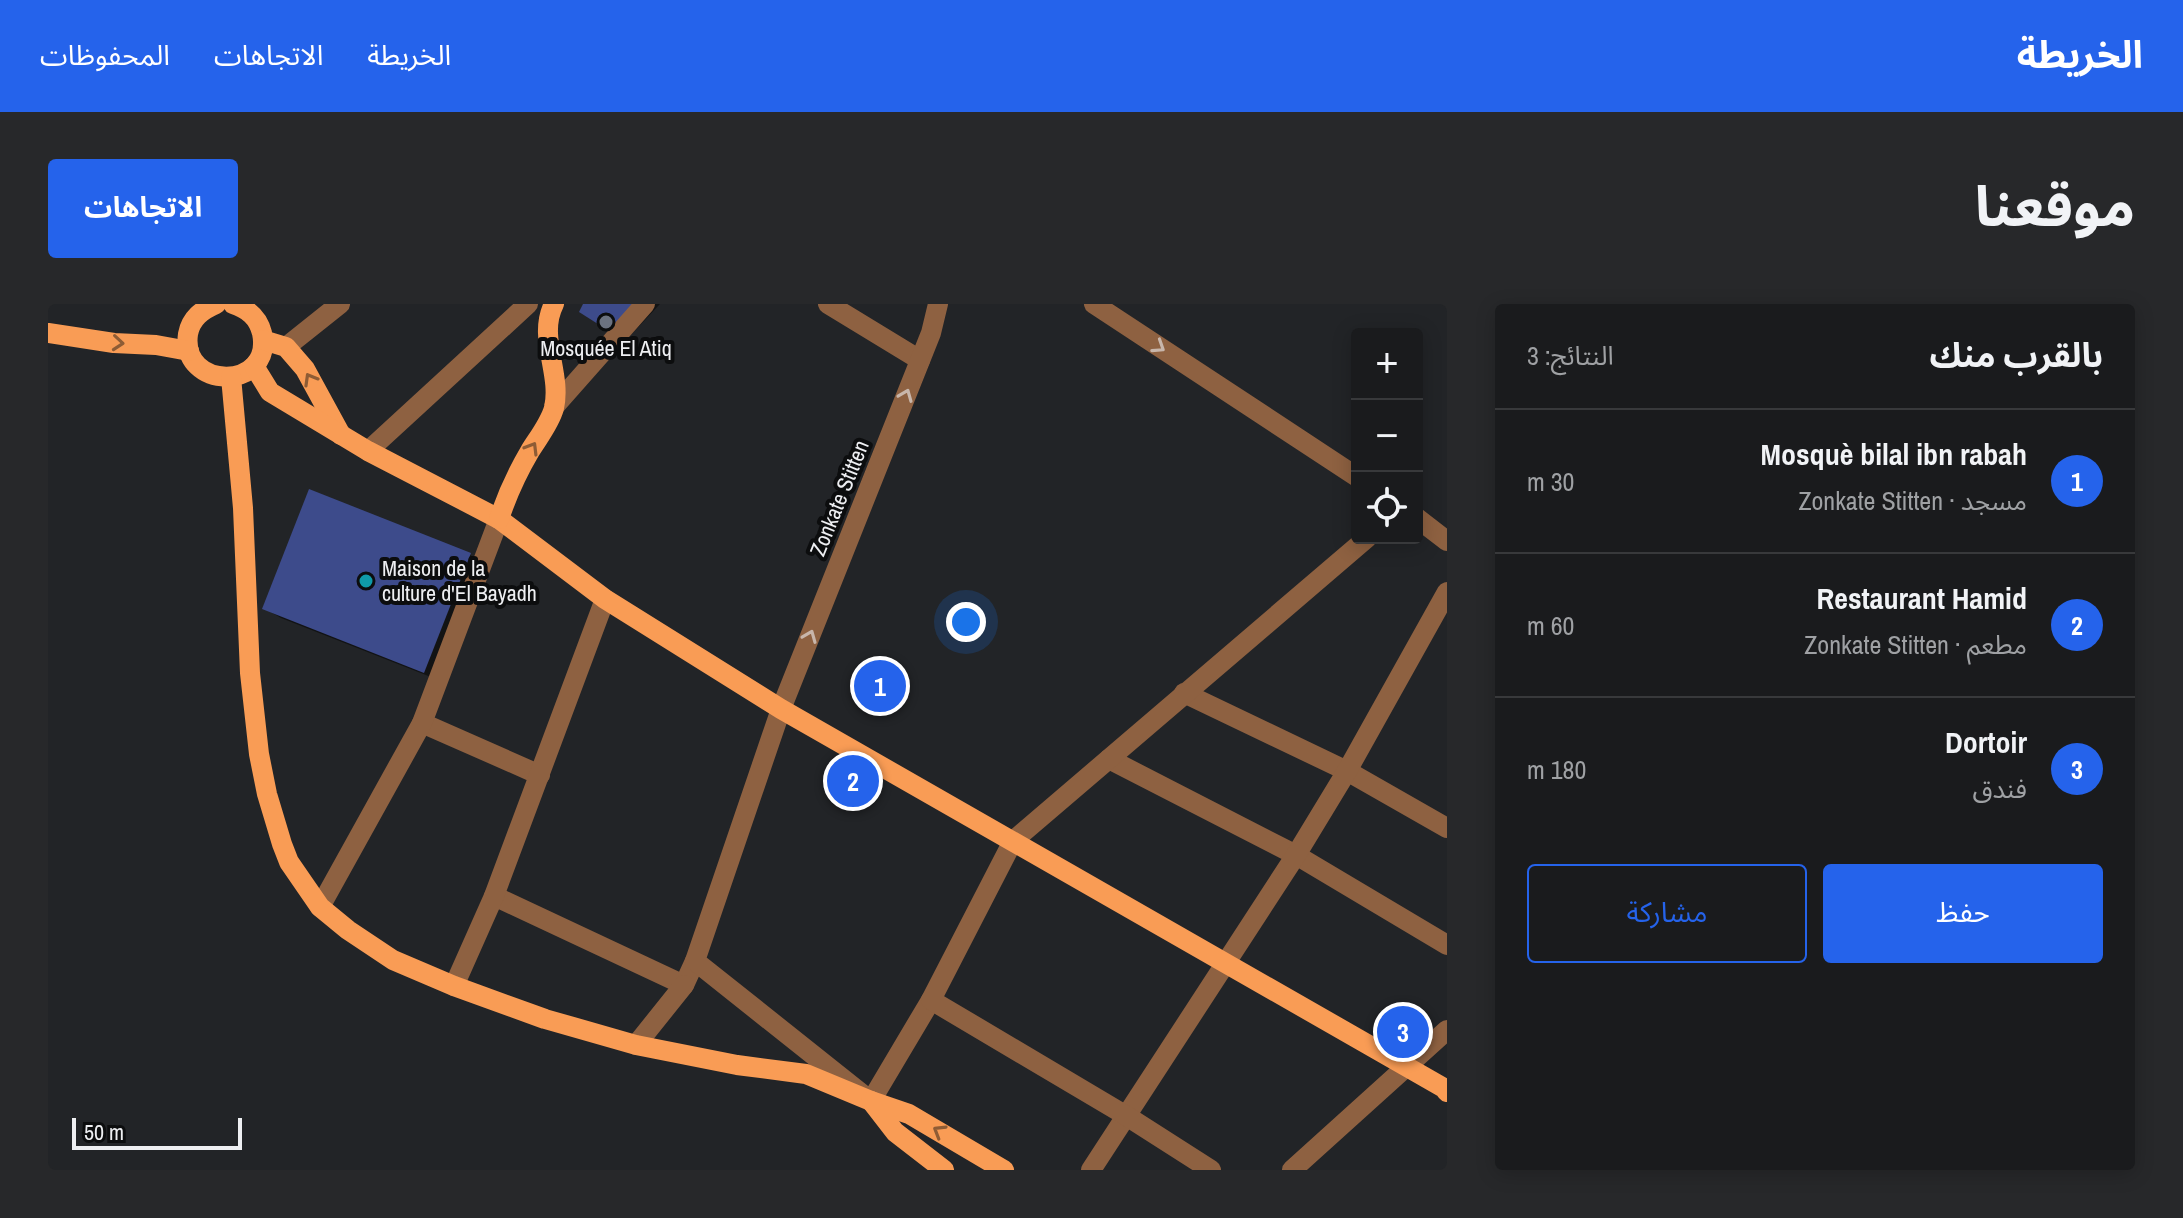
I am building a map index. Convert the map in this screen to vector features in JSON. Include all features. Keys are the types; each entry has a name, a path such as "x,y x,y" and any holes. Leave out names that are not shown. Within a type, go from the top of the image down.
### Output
{"main road":[{"path":"216,304 195,317 189,328 189,351 202,370 212,376 231,377 254,366 262,352 263,340 254,315 233,304"},
{"path":"499,519 506,496 554,407 555,387 547,327 554,304"},
{"path":"48,333 189,351"},
{"path":"263,340 286,347 305,369 341,435"},
{"path":"254,366 270,392 368,451 499,519 605,599 781,709 1446,1089"},
{"path":"231,377 243,508 250,673 259,754 267,794 289,862 320,907 393,960 454,986 545,1019 636,1045 737,1065 806,1074 909,1114 1004,1170"},
{"path":"871,1101 895,1132 944,1170"}],"street":[{"path":"286,347 340,304"},
{"path":"368,451 528,304"},
{"path":"554,407 645,304"},
{"path":"828,304 920,360"},
{"name":"Zonkate Stitten","path":"636,1045 684,985 695,961 781,709 931,333 938,304"},
{"path":"1094,304 1351,473"},
{"path":"320,907 422,723 499,519"},
{"path":"1423,523 1447,541"},
{"path":"695,961 871,1101 931,1000 1013,841 1360,544"},
{"path":"1091,1170 1296,855 1347,771 1447,592"},
{"path":"454,986 494,896 605,599"},
{"path":"1184,693 1347,771 1447,828"},
{"path":"422,723 540,775"},
{"path":"1109,759 1296,855 1447,945"},
{"path":"494,896 684,985"},
{"path":"931,1000 1211,1170"},
{"path":"1292,1170 1447,1030"}],"building":[{"name":"Mosquée El Atiq","path":"583,304 634,304 609,331 579,312"},
{"name":"Maison de la culture d'El Bayadh","path":"309,489 471,553 424,673 262,609"}],"place":[{"name":"Mosquée El Atiq","path":"606,322"},
{"name":"Maison de la culture d'El Bayadh","path":"366,581"},
{"name":"Mosquè bilal ibn rabah","path":"880,686"},
{"name":"Restaurant Hamid","path":"853,781"},
{"name":"Dortoir","path":"1403,1032"}]}
